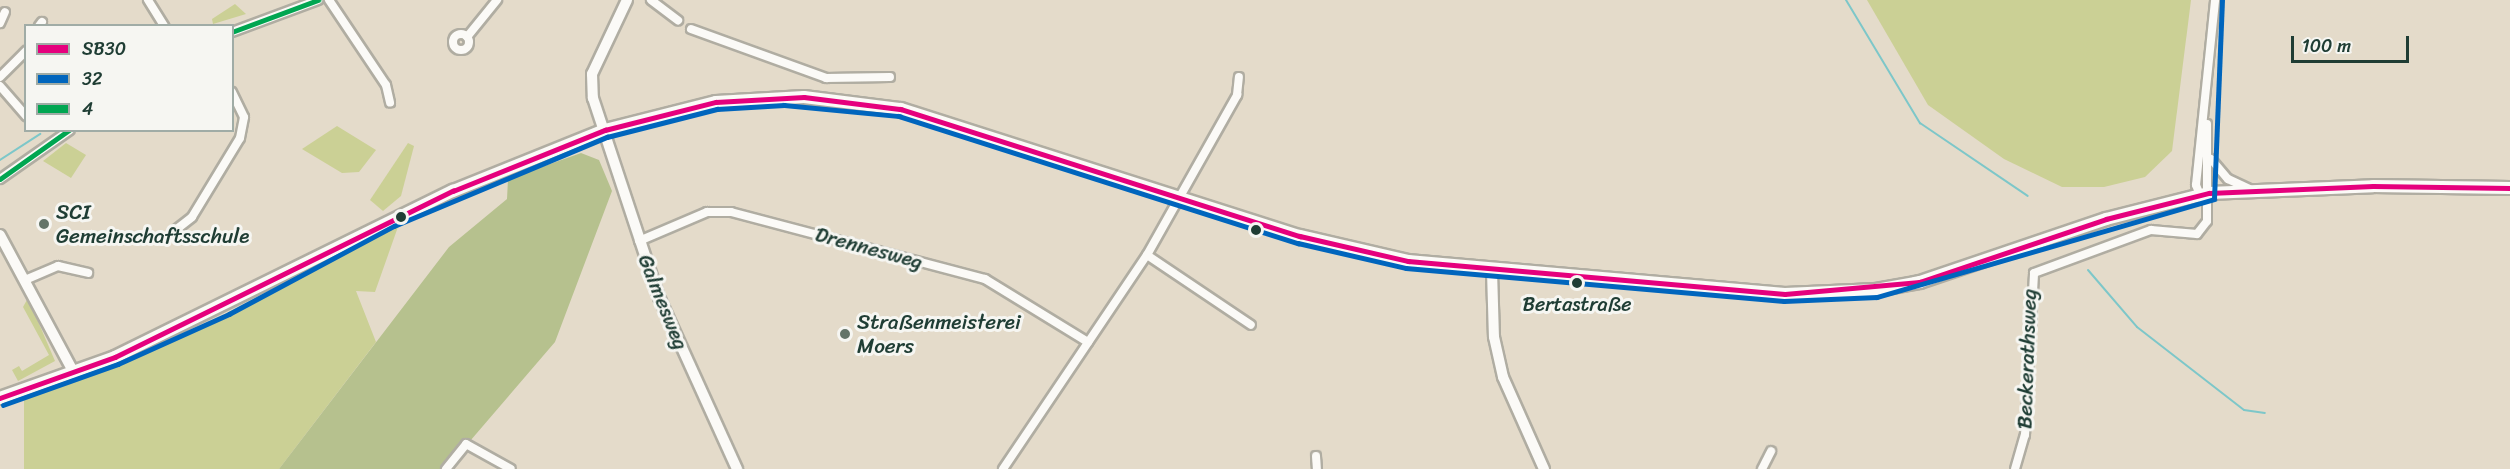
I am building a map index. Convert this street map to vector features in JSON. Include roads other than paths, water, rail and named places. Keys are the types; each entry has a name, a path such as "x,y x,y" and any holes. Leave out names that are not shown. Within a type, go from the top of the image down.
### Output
{"main road":[{"path":"0,398 74,373 225,307 401,214 605,130 716,102 784,97 849,101 957,125 1341,248 1492,272 1785,294 1876,290 1920,282 2106,219 2249,189 2510,188"}],"street":[{"path":"148,0 163,24"},
{"path":"234,31 318,0"},
{"path":"329,0 386,86 390,103"},
{"path":"467,37 497,0"},
{"name":"Galmesweg","path":"627,0 592,74 605,130 639,241 736,469"},
{"path":"651,0 678,20"},
{"path":"2205,198 2207,124 2216,0"},
{"path":"0,22 5,12"},
{"path":"691,29 818,76 890,77"},
{"path":"0,77 24,53"},
{"path":"1004,469 1147,255 1237,95 1239,77"},
{"path":"0,86 24,114"},
{"path":"172,232 192,217 240,138 244,117 234,96"},
{"path":"2205,198 2209,146 2207,124"},
{"path":"0,179 67,132"},
{"path":"2209,146 2216,170 2249,189"},
{"name":"Beckerathsweg","path":"2015,469 2025,435 2034,273 2151,230 2197,234 2207,221 2205,198"},
{"name":"Drennesweg","path":"639,241 707,212 731,212 985,279 1088,342"},
{"path":"0,235 74,373"},
{"path":"1147,255 1251,325"},
{"path":"25,280 58,266 88,273"},
{"path":"1492,272 1494,337 1503,377 1545,469"},
{"path":"446,469 466,444 512,469"},
{"path":"1762,469 1771,451"},
{"path":"1316,456 1317,469"}],"waterway":[{"path":"1846,0 1920,123 2028,196"},
{"path":"0,160 40,134"},
{"path":"2088,270 2137,327 2244,410 2265,413"}],"place":[{"name":"SCI Gemeinschaftsschule","path":"44,224"},
{"name":"Bertastraße","path":"1577,283"},
{"name":"Straßenmeisterei Moers","path":"845,334"}]}
